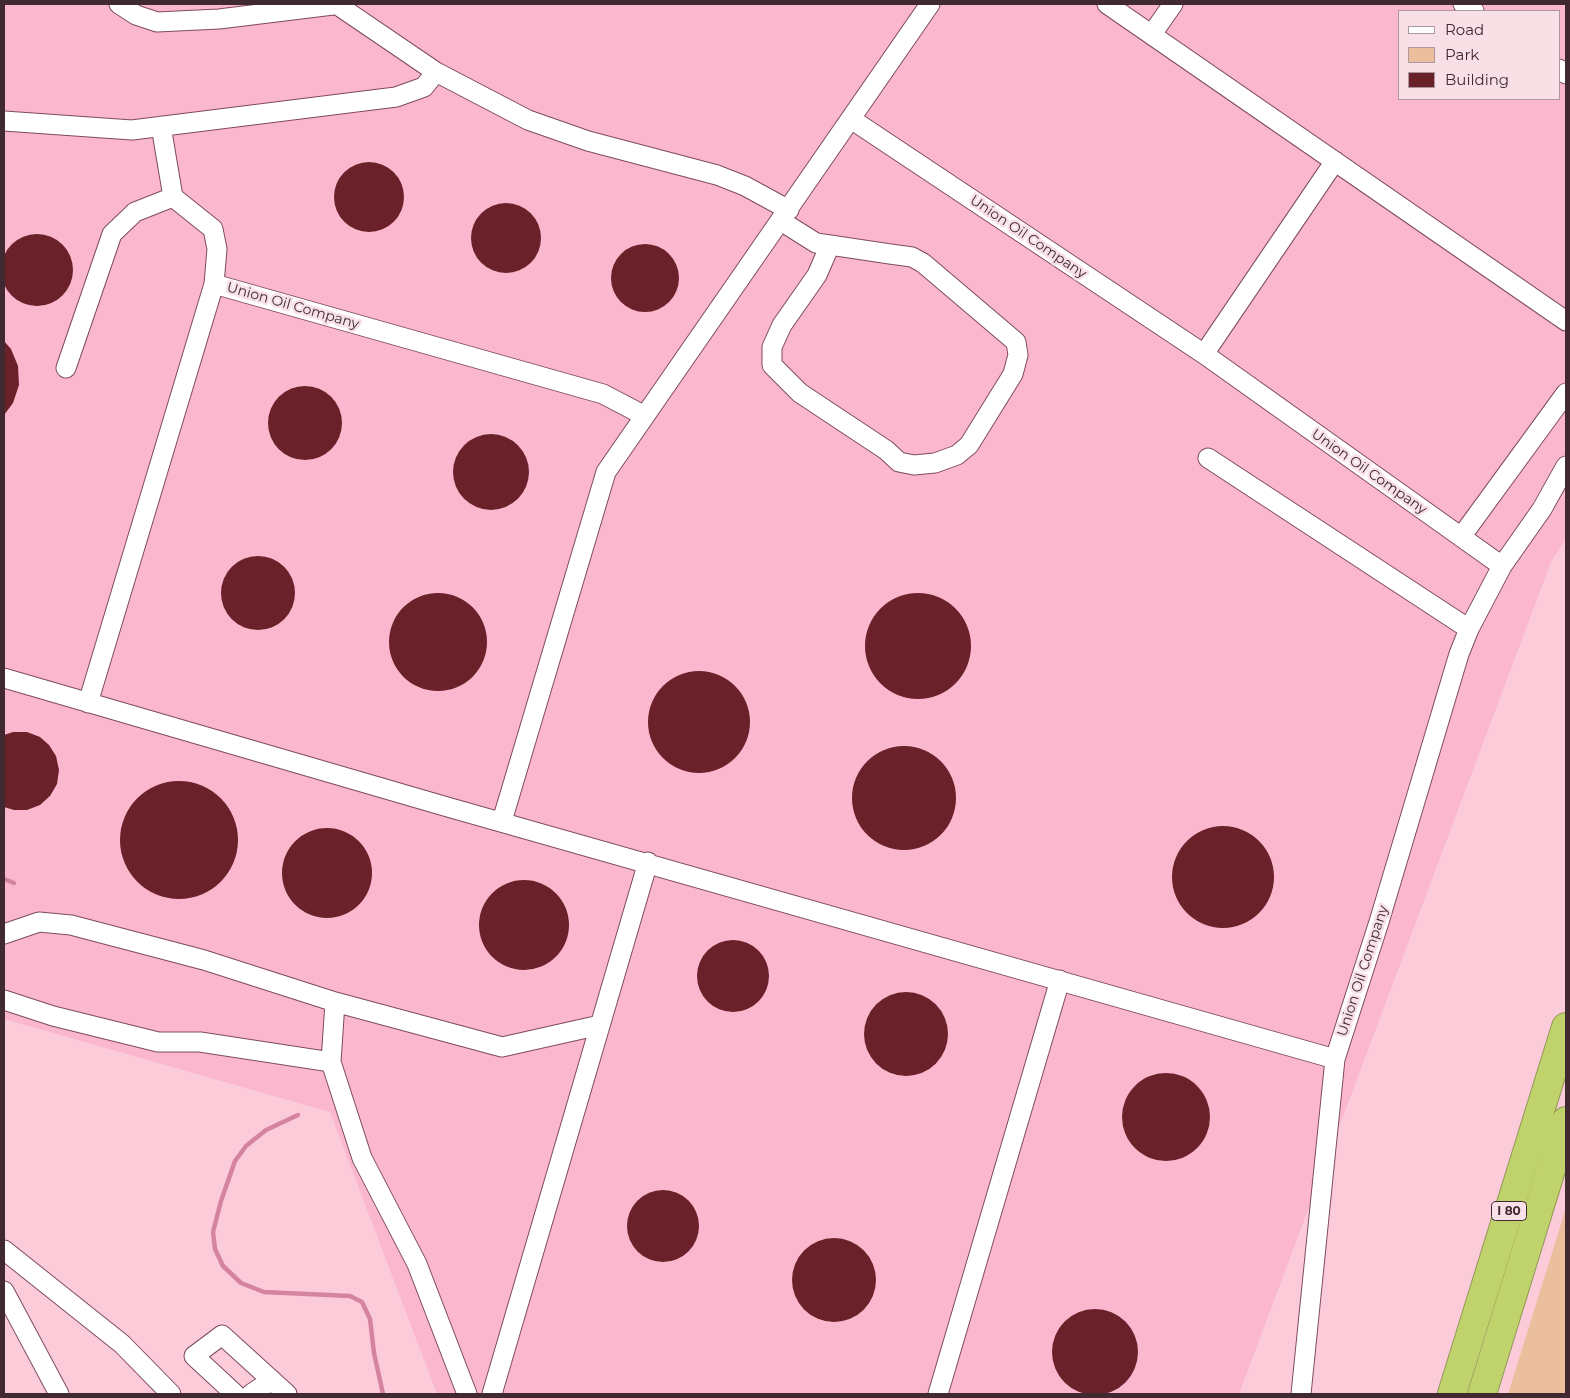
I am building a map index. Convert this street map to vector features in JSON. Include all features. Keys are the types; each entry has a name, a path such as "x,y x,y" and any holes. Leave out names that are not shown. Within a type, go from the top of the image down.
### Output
{"highway":[{"name":"I 80","path":"1452,1394 1566,1027"},
{"name":"I 80","path":"1482,1394 1566,1121"}],"street":[{"path":"119,4 136,15 157,22 219,19 341,4"},
{"path":"336,4 436,72 528,120 588,142 717,175 745,186 785,216 816,243 830,245 912,257 923,263 1016,342 1018,355 1013,374 969,445 957,455 936,463 914,465 899,462 886,450 800,393 772,365 772,347 782,325 816,275 830,245"},
{"path":"502,821 606,472 930,4"},
{"path":"1107,4 1566,321"},
{"path":"1152,34 1173,4"},
{"path":"4,121 132,130 396,97 424,87 436,72"},
{"name":"Union Oil Company","path":"852,119 1204,354 1502,566"},
{"path":"161,126 173,198 213,229 217,249 214,284"},
{"path":"1204,354 1335,161"},
{"path":"66,368 112,234 135,212 173,198"},
{"name":"Union Oil Company","path":"88,703 214,284 603,394 645,416"},
{"path":"1461,537 1566,393"},
{"path":"1208,458 1469,629"},
{"name":"Union Oil Company","path":"1301,1394 1335,1058 1379,922 1459,654 1469,629 1502,566 1542,509 1566,466"},
{"path":"4,678 1335,1058"},
{"path":"492,1394 648,862"},
{"path":"4,934 39,922 72,925 204,960 335,1002 502,1047 600,1025"},
{"path":"940,1393 1060,980"},
{"path":"4,1000 53,1016 158,1042 200,1042 331,1062"},
{"path":"335,1002 331,1062 382,1191 423,1274 467,1394"},
{"path":"4,1250 122,1344 171,1394"},
{"path":"4,1291 52,1392"},
{"path":"235,1394 194,1356 222,1335 287,1394"},
{"path":"251,1394 272,1380"}],"shaded area":[{"path":"4,4 1566,4 1566,538 1551,562 1239,1394 437,1394 330,1112 4,1019"}],"green space":[{"path":"1566,1208 1566,1394 1508,1394"}],"building":[{"path":"369,162 382,165 394,172 401,184 404,197 401,210 394,222 382,229 369,232 356,229 344,222 337,210 334,197 337,184 344,172 356,165"},
{"path":"506,203 519,206 531,213 538,225 541,238 538,251 531,263 519,270 506,273 493,270 481,263 474,251 471,238 474,225 481,213 493,206"},
{"path":"44,234 63,244 71,256 73,270 71,284 63,296 51,304 30,306 11,296 3,284 1,263 11,244 23,236"},
{"path":"645,244 658,246 669,254 677,265 679,278 677,291 669,302 658,310 645,312 632,310 621,302 613,291 611,278 613,265 621,254 632,246"},
{"path":"4,341 11,349 18,366 19,385 13,403 4,415"},
{"path":"305,386 319,389 331,397 339,409 342,423 339,437 331,449 319,457 305,460 291,457 279,449 271,437 268,423 271,409 279,397 291,389"},
{"path":"491,434 505,437 518,445 526,458 529,472 526,486 518,499 505,507 491,510 477,507 464,499 456,486 453,472 456,458 464,445 477,437"},
{"path":"258,556 279,562 289,572 295,593 289,614 279,624 258,630 237,624 227,614 221,593 227,572 237,562"},
{"path":"438,593 457,597 472,608 483,623 487,642 483,661 472,676 457,687 438,691 419,687 404,676 393,661 389,642 393,623 404,608 419,597"},
{"path":"918,593 938,597 956,608 967,626 971,646 967,666 956,684 938,695 918,699 898,695 880,684 869,666 865,646 869,626 880,608 898,597"},
{"path":"699,671 719,675 735,686 746,702 750,722 746,742 735,758 719,769 699,773 679,769 663,758 652,742 648,722 652,702 663,686 679,675"},
{"path":"13,732 27,732 40,737 49,745 56,756 59,770 57,784 50,796 40,805 27,810 14,810 4,807 4,735"},
{"path":"904,746 924,750 933,754 941,761 948,769 952,778 956,798 952,818 948,827 941,835 933,842 924,846 904,850 884,846 875,842 867,835 860,827 856,818 852,798 856,778 860,769 867,761 875,754 884,750"},
{"path":"179,781 202,785 221,798 234,817 238,840 234,863 221,882 202,895 179,899 156,895 137,882 124,863 120,840 124,817 137,798 156,785"},
{"path":"1223,826 1242,830 1259,841 1270,858 1274,877 1270,896 1259,913 1242,924 1223,928 1204,924 1187,913 1176,896 1172,877 1176,858 1187,841 1204,830"},
{"path":"327,828 344,831 359,841 369,856 372,873 369,890 359,905 344,915 327,918 310,915 295,905 285,890 282,873 285,856 295,841 310,831"},
{"path":"524,880 541,883 556,893 566,908 569,925 566,942 556,957 541,967 524,970 507,967 492,957 482,942 479,925 482,908 492,893 507,883"},
{"path":"740,940 759,950 767,962 769,976 767,990 759,1002 747,1010 726,1012 707,1002 699,990 697,969 707,950 719,942"},
{"path":"906,992 922,995 936,1004 945,1018 948,1034 945,1050 936,1064 922,1073 906,1076 890,1073 876,1064 867,1050 864,1034 867,1018 876,1004 890,995"},
{"path":"1157,1073 1175,1073 1191,1080 1203,1092 1210,1108 1210,1126 1203,1142 1191,1154 1175,1161 1157,1161 1141,1154 1129,1142 1122,1126 1122,1108 1129,1092 1141,1080"},
{"path":"670,1190 689,1200 697,1212 699,1226 697,1240 689,1252 677,1260 656,1262 637,1252 629,1240 627,1219 637,1200 649,1192"},
{"path":"834,1238 857,1245 869,1257 876,1280 869,1303 857,1315 834,1322 811,1315 799,1303 792,1280 799,1257 811,1245"},
{"path":"1095,1309 1111,1312 1119,1316 1131,1328 1135,1336 1138,1352 1135,1368 1131,1376 1119,1388 1111,1392 1095,1395 1079,1392 1071,1388 1059,1376 1055,1368 1052,1352 1055,1336 1059,1328 1071,1316 1079,1312"}],"waterway":[{"path":"4,879 14,883"},
{"path":"298,1115 266,1130 246,1146 235,1161 221,1201 213,1232 215,1249 223,1266 241,1283 264,1292 350,1296 362,1302 370,1319 374,1353 383,1394"}]}
